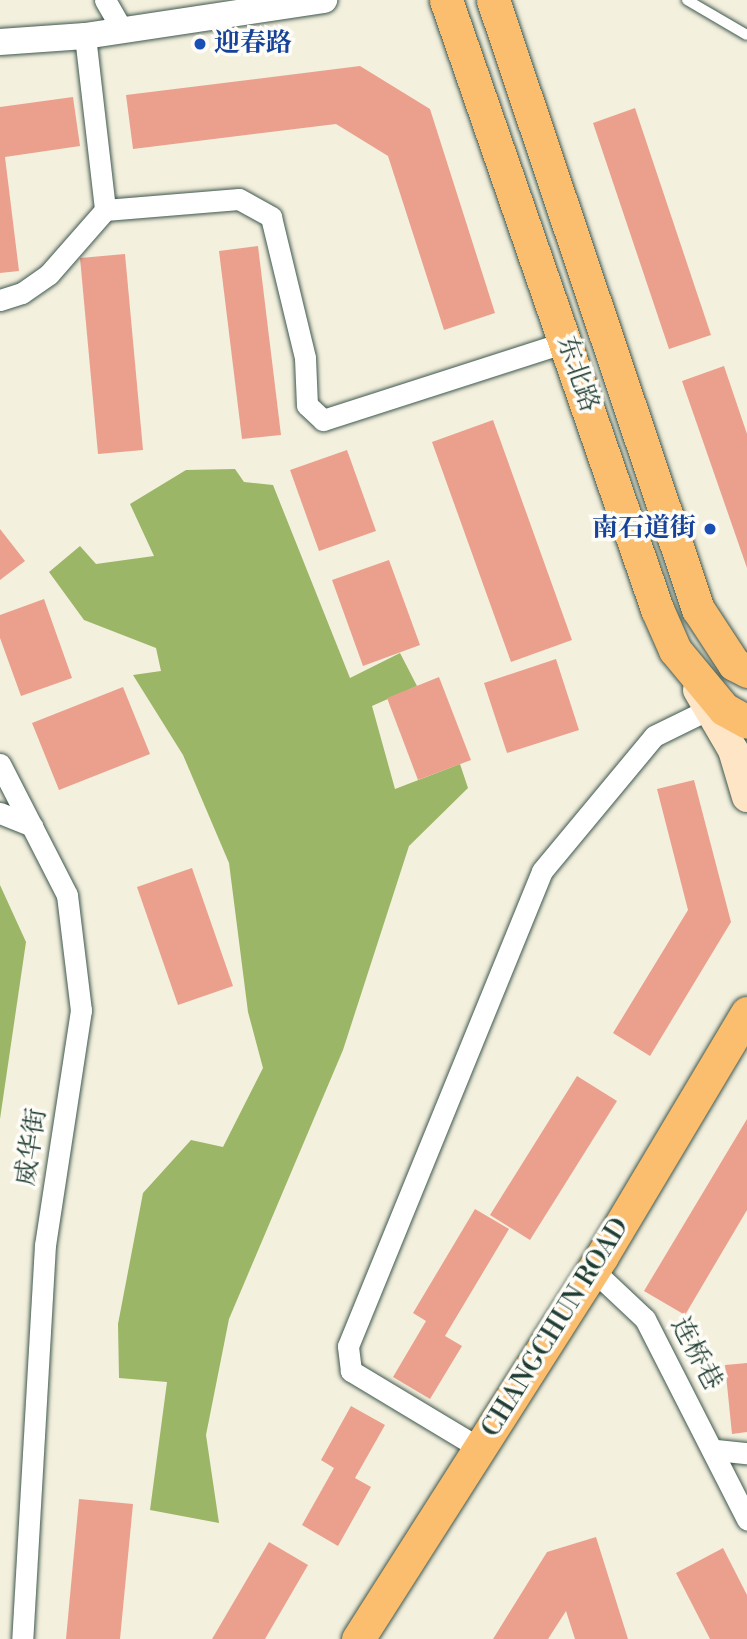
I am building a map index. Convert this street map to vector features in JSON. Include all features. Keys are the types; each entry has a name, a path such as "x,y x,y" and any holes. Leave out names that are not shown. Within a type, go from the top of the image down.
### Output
{"main road":[{"name":"东北路","path":"446,0 675,650 724,709 747,722"},
{"name":"东北路","path":"493,0 698,609 734,664 747,671"},
{"path":"675,650 733,750 747,797"},
{"name":"CHANGCHUN ROAD","path":"358,1639 593,1270 747,1013"}],"street":[{"path":"105,0 123,31"},
{"path":"0,42 85,36 324,0"},
{"path":"85,36 105,210"},
{"path":"0,299 22,293 49,274 105,210 239,199 271,217 305,358 307,405 323,420 565,342"},
{"path":"481,1448 351,1371 348,1346 542,871 654,736 709,709"},
{"name":"威华街","path":"0,764 67,895 81,1010 45,1245 22,1639"},
{"path":"0,813 33,826"},
{"name":"连桥巷","path":"593,1270 645,1319 716,1451 747,1518"},
{"path":"716,1451 747,1453"}],"lane":[{"path":"687,0 747,35"}],"green space":[{"path":"235,469 244,482 273,485 350,678 400,653 417,686 372,706 395,789 460,764 468,788 409,846 343,1050 229,1319 206,1435 219,1523 150,1510 167,1382 119,1378 118,1324 143,1193 191,1140 223,1147 263,1068 248,1012 229,863 183,755 133,675 161,671 156,648 84,620 49,572 80,546 96,564 154,556 130,504 186,470"},
{"path":"0,885 26,942 0,1119"}],"building":[{"path":"360,66 430,109 495,313 444,330 388,156 336,124 133,149 126,95"},
{"path":"73,97 80,146 5,157 19,271 0,273 0,107"},
{"path":"635,108 711,335 669,349 593,123"},
{"path":"258,246 281,435 242,439 219,251"},
{"path":"125,254 143,450 98,454 80,258"},
{"path":"724,366 747,434 747,568 682,381"},
{"path":"493,420 572,640 511,662 432,442"},
{"path":"347,450 376,531 319,551 290,470"},
{"path":"0,529 25,561 0,580"},
{"path":"389,560 420,645 363,666 332,580"},
{"path":"44,599 72,678 21,696 0,638 0,615"},
{"path":"556,659 579,730 507,753 484,683"},
{"path":"439,677 471,760 418,780 387,698"},
{"path":"123,687 150,754 59,790 32,723"},
{"path":"694,780 731,922 650,1056 613,1033 688,910 657,789"},
{"path":"192,868 233,986 178,1005 137,887"},
{"path":"577,1076 617,1101 530,1240 490,1215"},
{"path":"747,1119 747,1210 685,1315 644,1291"},
{"path":"475,1209 509,1229 445,1336 462,1346 430,1399 393,1377 426,1321 413,1313"},
{"path":"747,1363 747,1432 732,1434 725,1365"},
{"path":"351,1406 385,1425 355,1478 371,1487 338,1546 302,1525 334,1468 321,1460"},
{"path":"79,1499 133,1504 120,1639 66,1639"},
{"path":"596,1537 628,1639 575,1639 566,1611 548,1639 493,1639 547,1552"},
{"path":"269,1542 308,1565 265,1639 212,1639"},
{"path":"723,1548 747,1595 747,1639 710,1639 676,1573"}],"place":[{"name":"迎春路","path":"200,44"},
{"name":"南石道街","path":"710,529"}]}
